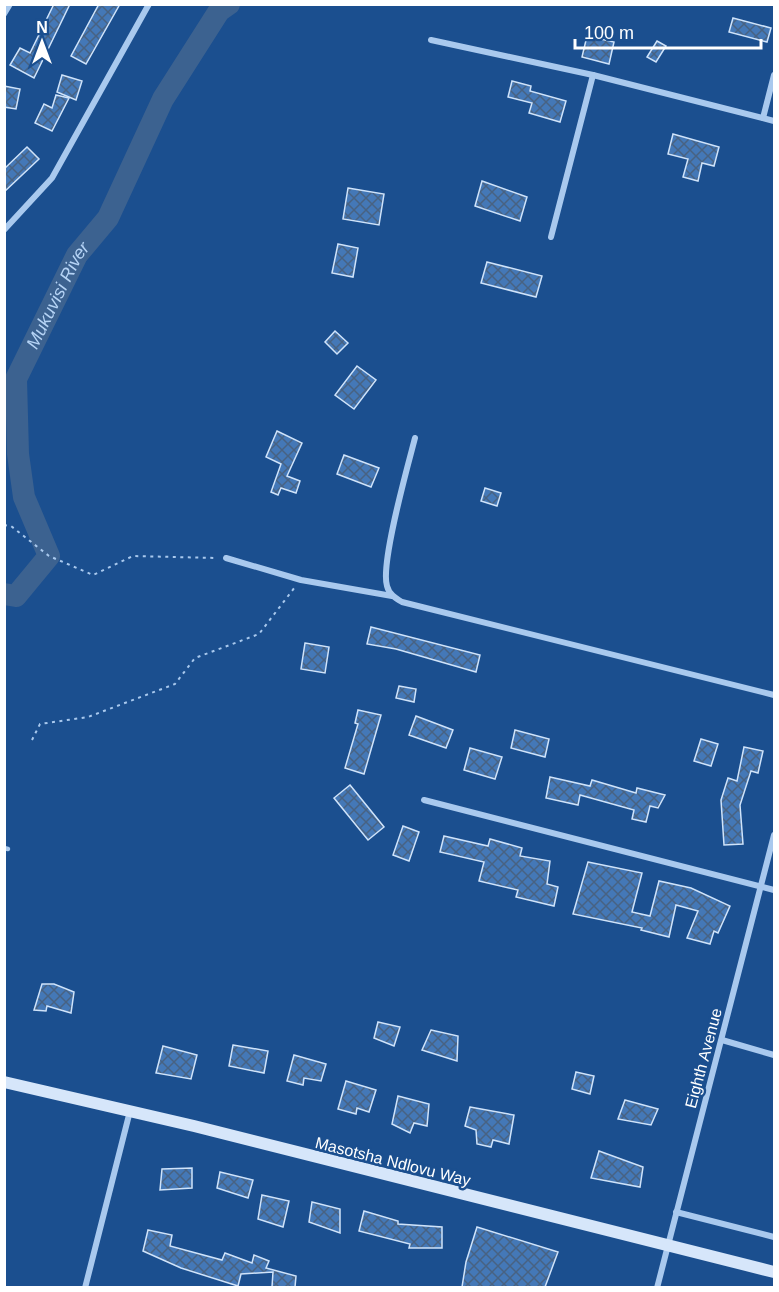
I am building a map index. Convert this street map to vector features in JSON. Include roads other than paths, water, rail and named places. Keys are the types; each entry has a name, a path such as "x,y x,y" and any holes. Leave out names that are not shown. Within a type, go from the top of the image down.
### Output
{"street":[{"path":"4,14 10,4"},
{"path":"4,230 52,177 149,4"},
{"path":"431,40 593,75 774,121"},
{"path":"551,237 593,75"},
{"path":"763,118 774,75"},
{"path":"392,596 386,584 393,531 415,438"},
{"path":"226,558 301,580 392,596 402,602 774,695"},
{"path":"424,800 774,890"},
{"name":"Eighth Avenue","path":"657,1287 763,886 774,835"},
{"path":"722,1040 774,1055"},
{"name":"Masotsha Ndlovu Way","path":"4,1082 130,1111 774,1272"},
{"path":"85,1287 130,1111"},
{"path":"676,1212 774,1237"}],"waterway":[{"name":"Mukuvisi River","path":"4,594 16,596 49,556 24,497 18,454 16,379 77,255 108,218 163,99 219,11 229,4"}]}
